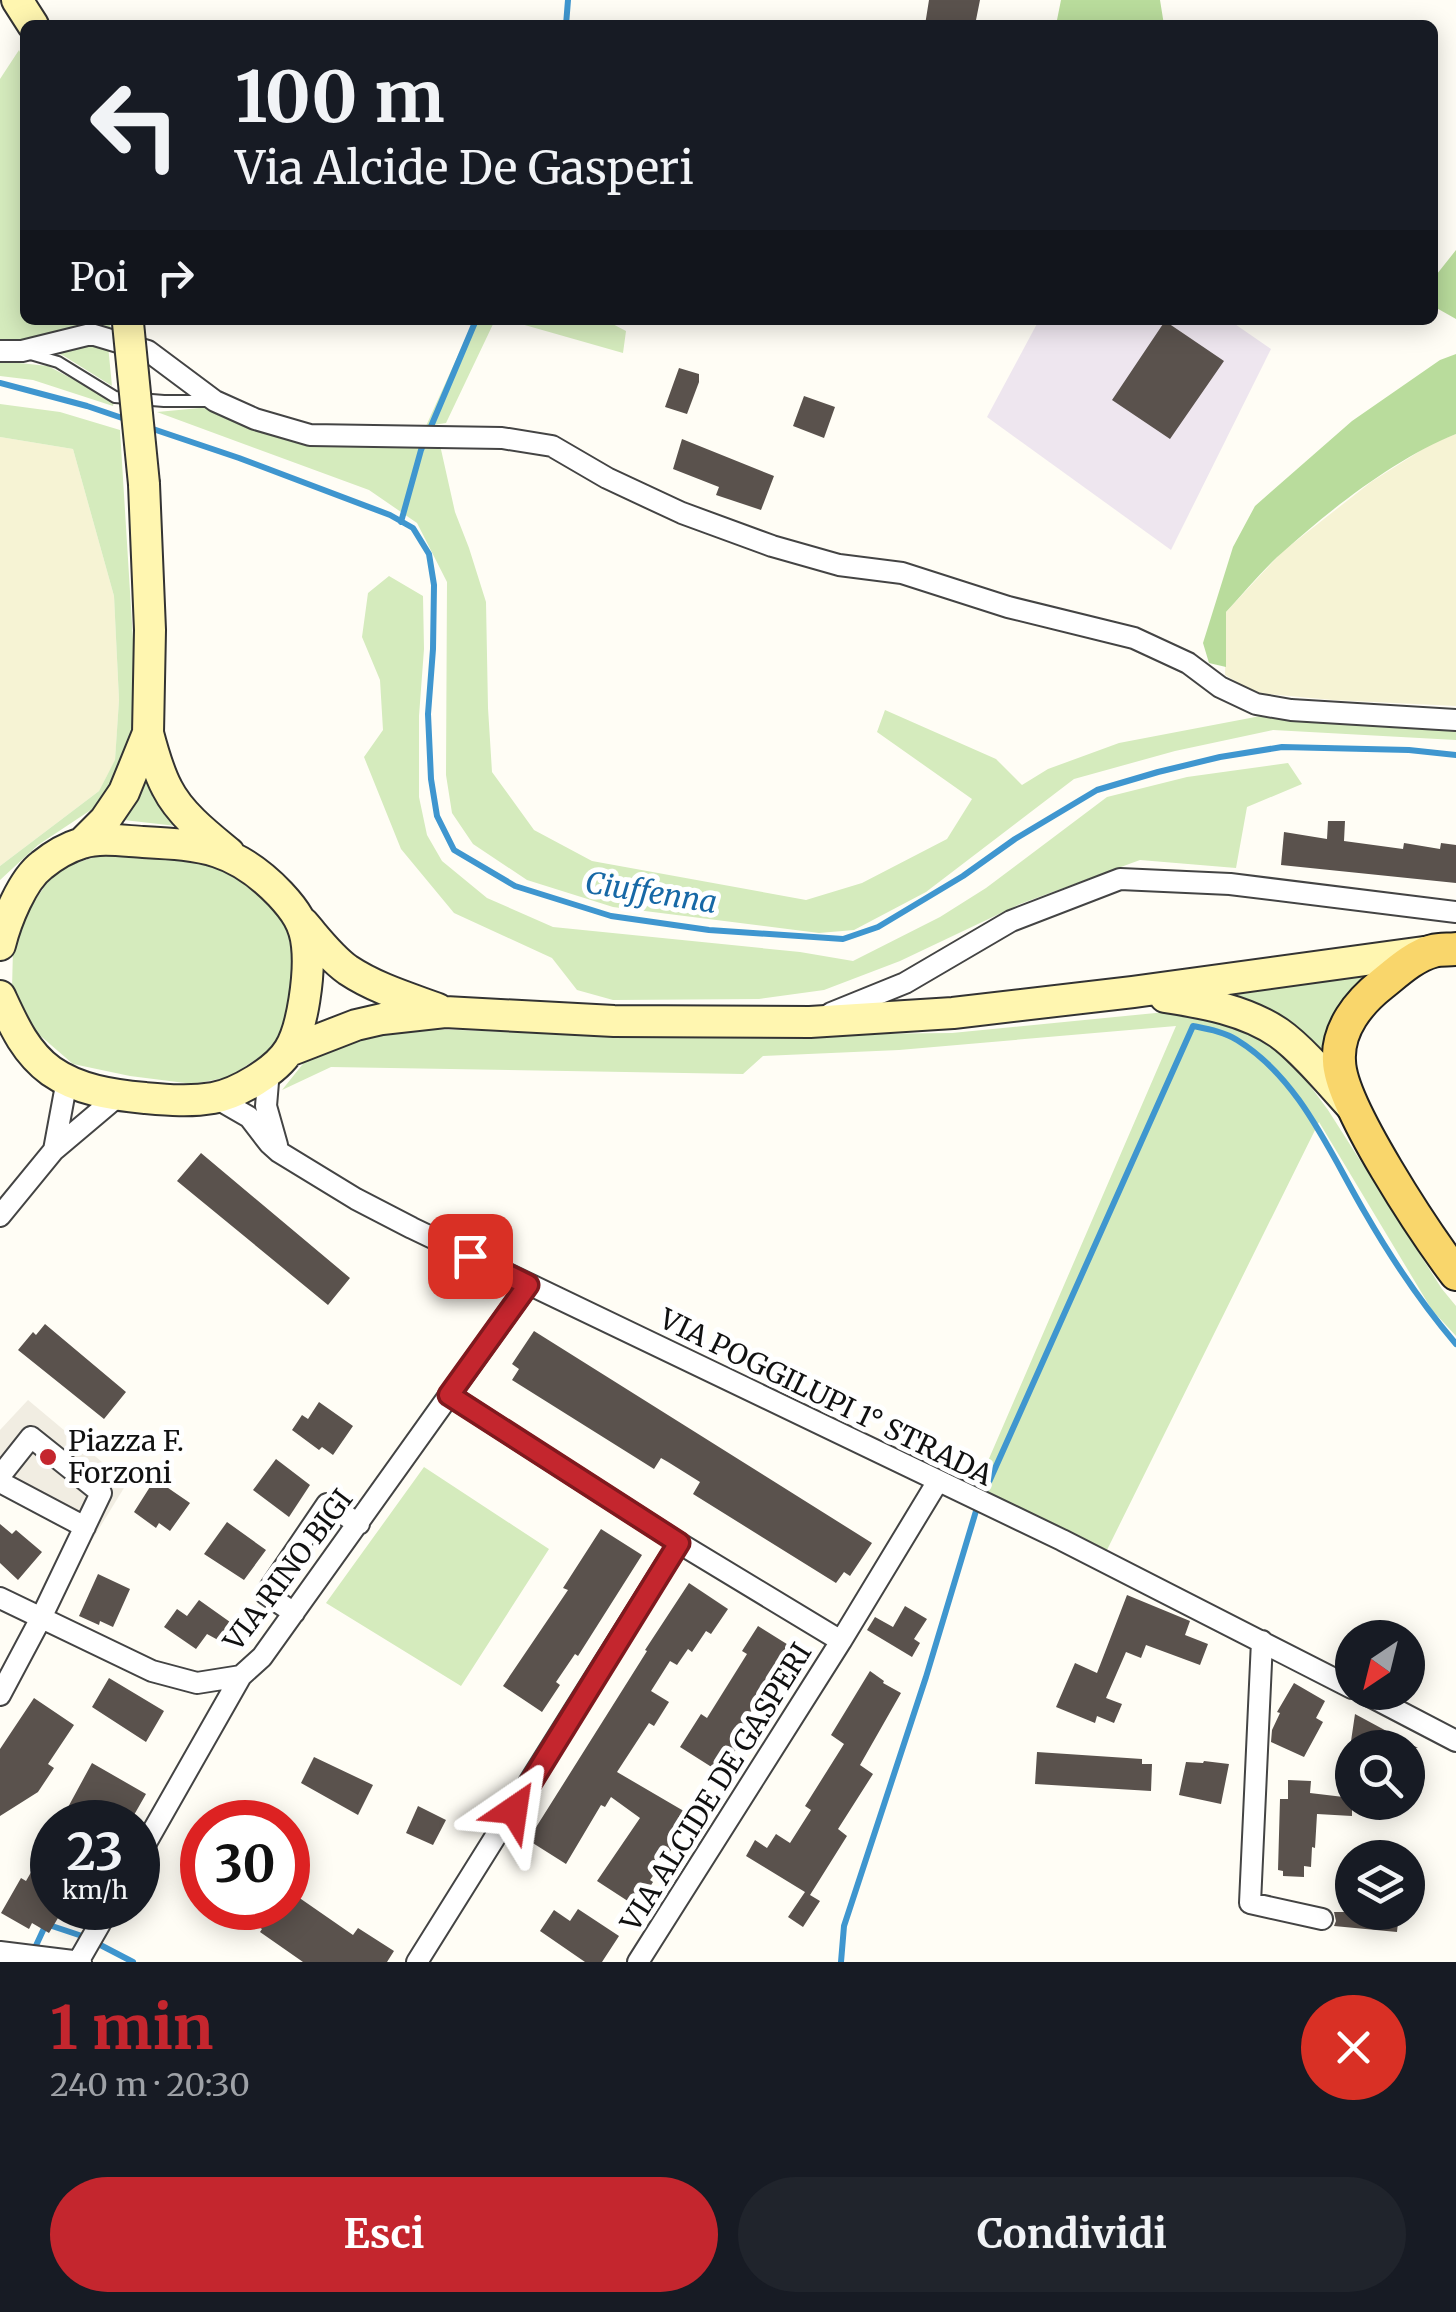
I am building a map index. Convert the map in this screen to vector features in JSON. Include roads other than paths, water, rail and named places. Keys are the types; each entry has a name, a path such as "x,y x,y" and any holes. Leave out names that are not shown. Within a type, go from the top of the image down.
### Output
{"main road":[{"path":"128,325 144,484 150,630 148,733 168,791 231,856 261,875 322,946 348,969 391,992 446,1012"},
{"path":"0,888 82,842 104,820 124,792 148,733"},
{"path":"82,842 178,844 231,856"},
{"path":"0,945 11,914 36,870"},
{"path":"279,1060 300,1020 308,980 303,922"},
{"path":"0,996 13,1042 49,1070 87,1088 118,1096 176,1101 216,1098 250,1085 279,1060 356,1025 382,1019 446,1012 614,1021 810,1022 953,1013 1445,950"},
{"path":"1445,950 1407,964 1369,994 1353,1013 1342,1036 1338,1061 1352,1107 1456,1274"},
{"path":"1133,992 1212,1004 1279,1034 1352,1107"}],"street":[{"path":"0,350 22,351 90,334 148,351 215,400 255,419 310,436 502,438 552,446 682,513 772,546 839,565 902,573 1008,607 1134,638 1188,663 1220,687 1256,704 1291,710 1456,720"},
{"path":"810,1022 906,983 1011,921 1120,879 1230,884 1456,912"},
{"path":"279,1060 266,1106 279,1152"},
{"path":"54,1150 67,1080"},
{"path":"0,1216 54,1150 118,1096"},
{"name":"VIA POGGILUPI 1° STRADA","path":"216,1098 249,1117 279,1152 356,1199 1062,1540 1335,1679"},
{"name":"VIA RINO BIGI","path":"0,1598 152,1672 197,1683 242,1676 262,1658 528,1285"},
{"name":"VIA ALCIDE DE GASPERI","path":"449,1395 679,1543 841,1641"},
{"path":"0,1695 42,1618 85,1528 101,1493 31,1437 0,1479 85,1528"},
{"name":"VIA ALCIDE DE GASPERI","path":"638,1962 938,1481"},
{"path":"294,1613 266,1594 327,1504 359,1524"},
{"path":"417,1962 679,1543"},
{"path":"1262,1640 1250,1903 1322,1919"},
{"path":"160,1819 242,1676"},
{"path":"1397,1710 1456,1741"},
{"path":"0,1952 79,1962 97,1930"}],"lane":[{"path":"22,351 58,362 114,397 215,400"}],"waterway":[{"path":"566,20 568,0"},
{"path":"401,522 421,450 474,325"},
{"name":"Ciuffenna","path":"0,383 128,420"},
{"name":"Ciuffenna","path":"150,428 390,515 413,528 429,554 434,585 428,714 431,779 437,816 454,850 515,886 611,916 709,930 843,939 878,927 1097,790 1220,757 1282,747 1456,755"},
{"path":"841,1962 844,1926 976,1511 1193,1026 1237,1040 1278,1074 1311,1117 1396,1263 1456,1344"},
{"path":"33,1952 46,1924 85,1937 133,1962"}],"place":[{"name":"Piazza F. Forzoni","path":"48,1457"}]}
